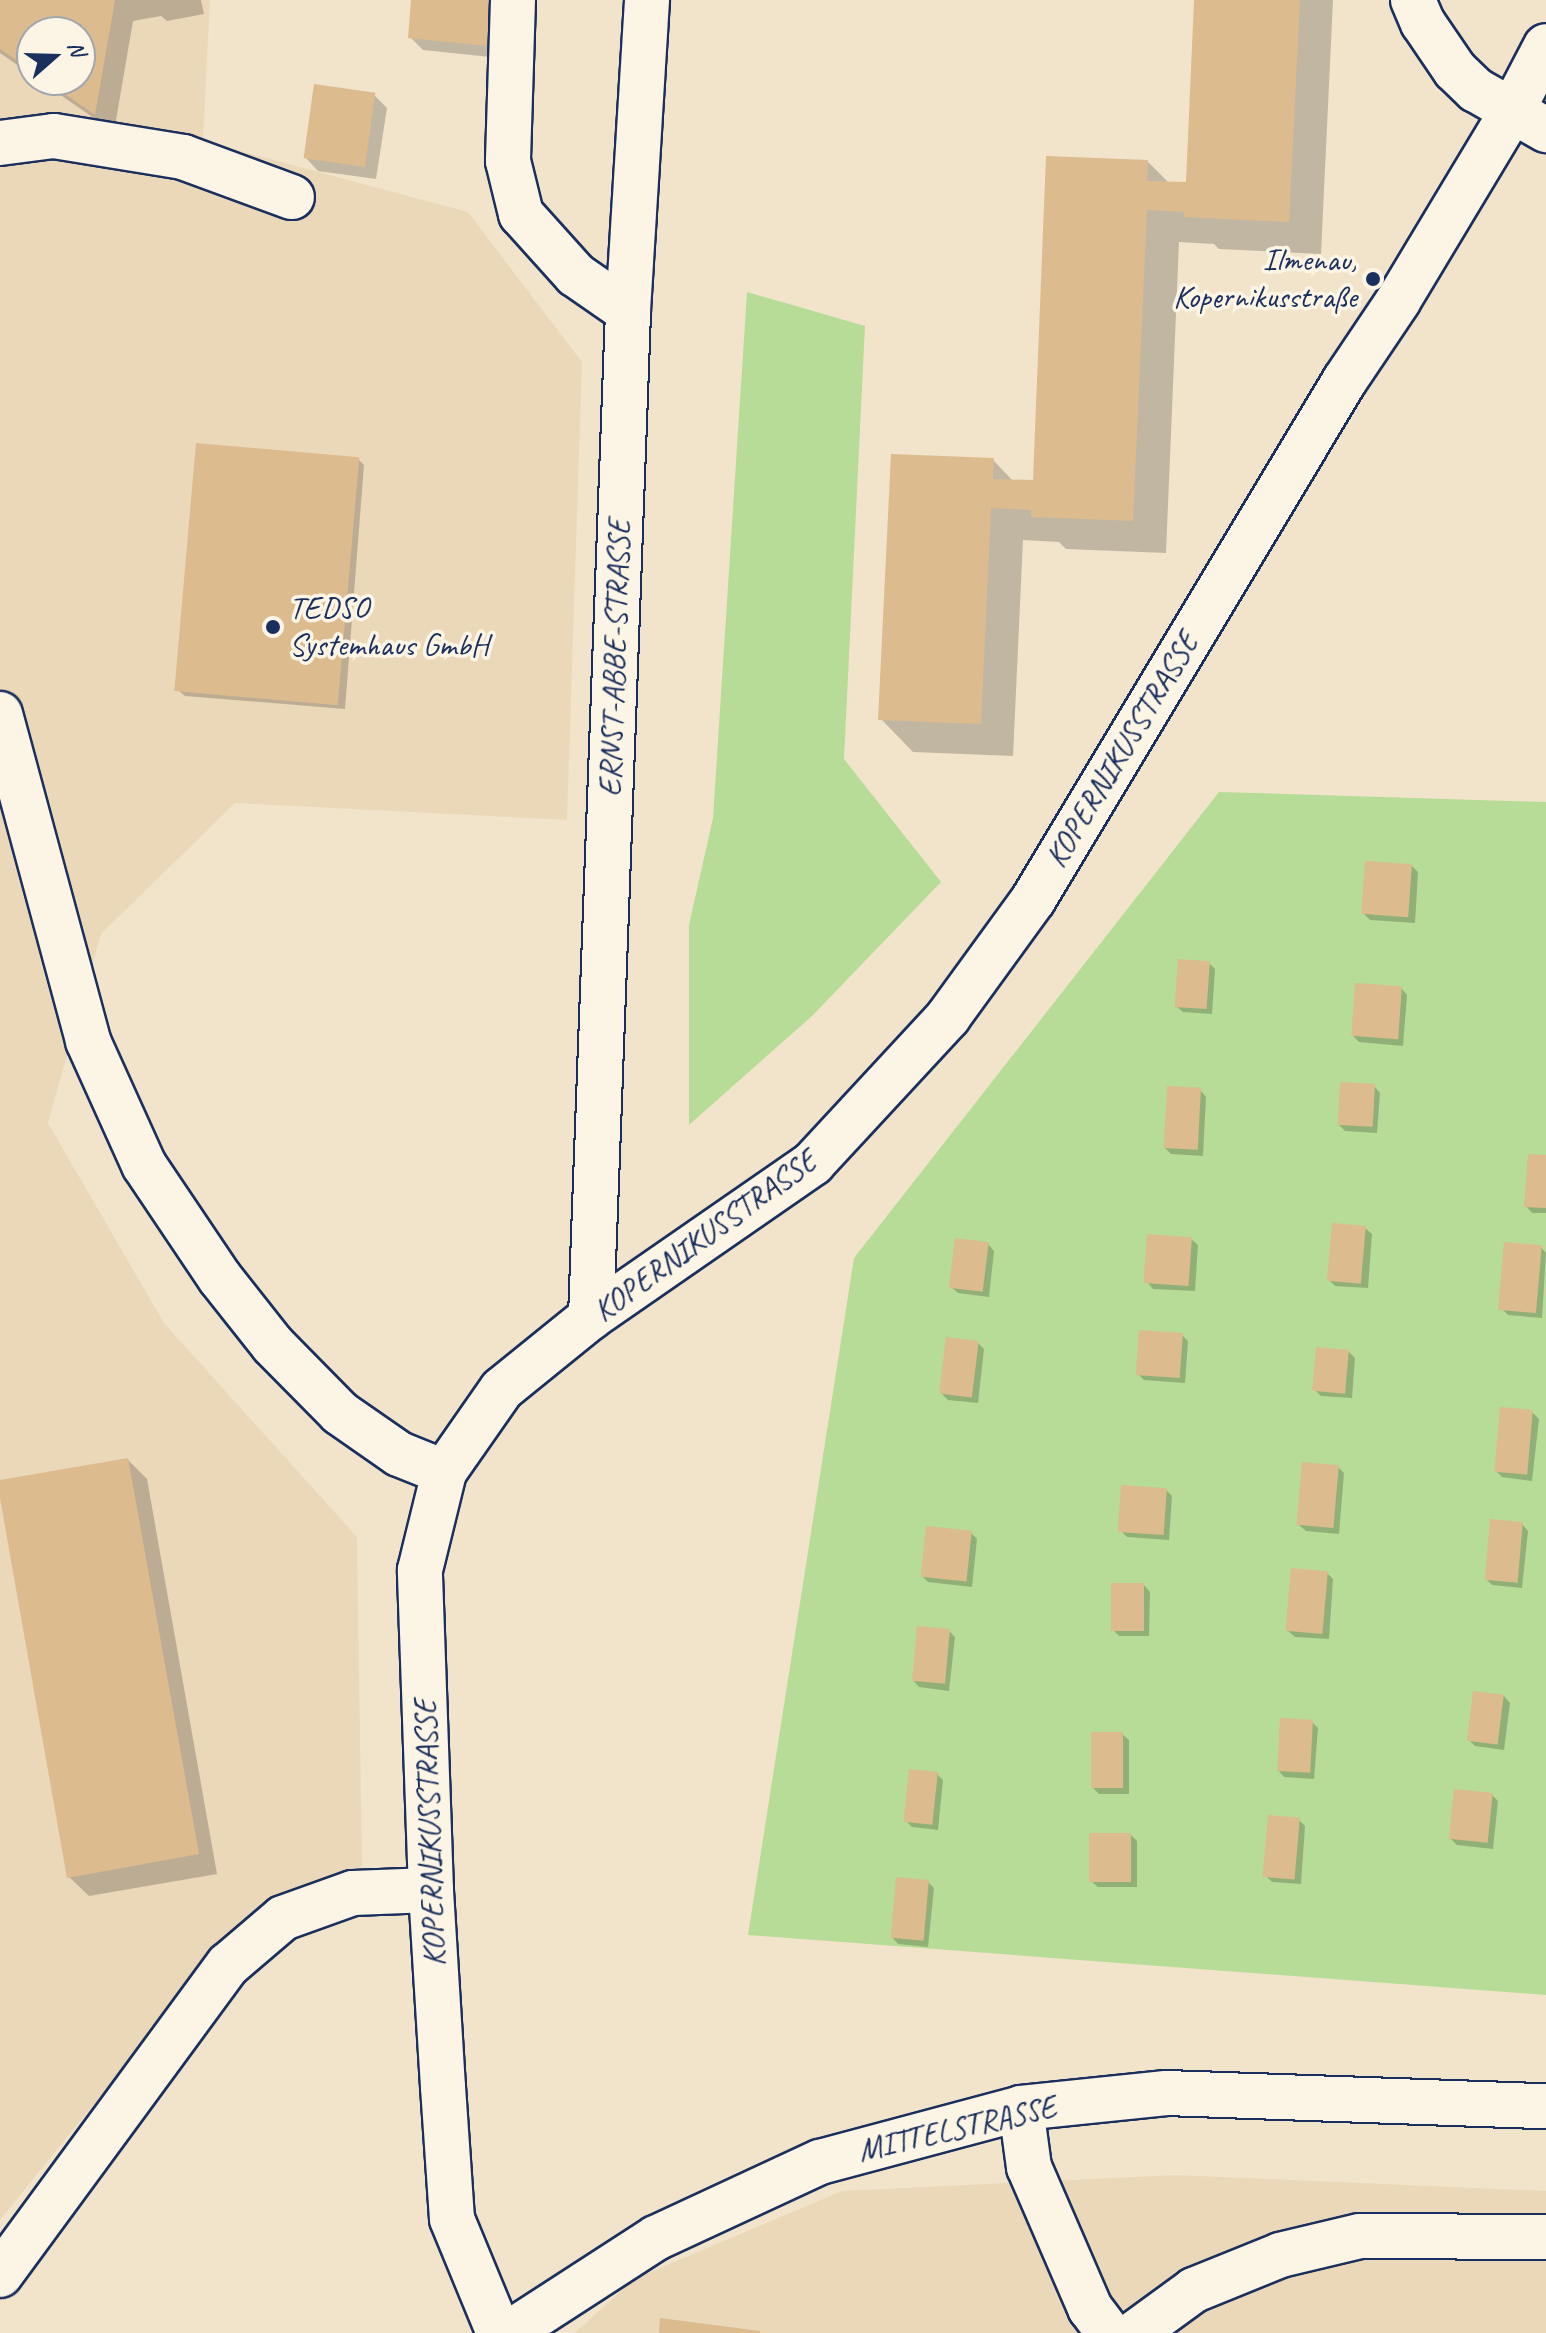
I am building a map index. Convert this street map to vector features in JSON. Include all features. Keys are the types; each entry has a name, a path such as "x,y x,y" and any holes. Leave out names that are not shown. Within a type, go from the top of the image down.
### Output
{"street":[{"path":"513,0 508,161 521,214 576,275 628,311"},
{"name":"ERNST-ABBE-STRASSE","path":"591,1317 628,311 647,0"},
{"path":"1413,0 1423,23 1455,70 1476,90 1529,121"},
{"name":"KOPERNIKUSSTRASSE","path":"499,2333 452,2219 431,1890 420,1570 444,1472 502,1389 591,1317 813,1163 948,1017 1033,900 1345,380 1398,301 1529,121 1546,46"},
{"path":"0,143 54,136 183,157 292,197"},
{"path":"0,714 10,789 88,1041 144,1165 220,1278 273,1345 340,1413 399,1454 444,1472"},
{"path":"0,2275 228,1965 283,1918 353,1893 431,1890"},
{"name":"MITTELSTRASSE","path":"509,2333 656,2238 820,2162 1021,2108 1166,2093 1546,2106"},
{"path":"1021,2108 1029,2167 1090,2308 1109,2333"},
{"path":"1135,2333 1194,2290 1280,2255 1320,2245 1360,2236 1546,2237"}],"shaded area":[{"path":"0,0 210,0 203,141 468,212 582,362 567,820 235,803 101,934 48,1123 164,1323 357,1537 362,1866 224,1943 0,2220"},
{"path":"1176,2175 1546,2191 1546,2333 575,2333 634,2279 842,2191"}],"green space":[{"path":"747,292 865,326 844,759 941,882 812,1016 689,1125 689,925 713,818"},
{"path":"1219,792 1546,802 1546,1995 748,1935 854,1258"}],"building":[{"path":"0,0 115,0 95,115 68,96 96,96 96,16 16,16 16,60 0,49"},
{"path":"411,0 492,0 488,46 408,38"},
{"path":"1194,0 1300,0 1289,222 1184,217 1184,212 1147,210 1133,521 1031,517 1031,510 991,508 981,724 878,720 891,454 994,458 993,479 1033,480 1046,156 1148,160 1147,181 1186,182"},
{"path":"314,84 375,93 365,167 304,158"},
{"path":"196,443 359,457 338,705 174,691"},
{"path":"1365,861 1412,864 1408,917 1361,914"},
{"path":"1178,959 1210,961 1207,1009 1175,1007"},
{"path":"1355,983 1402,986 1398,1039 1351,1036"},
{"path":"1340,1082 1375,1084 1373,1127 1338,1125"},
{"path":"1167,1086 1201,1088 1198,1150 1164,1148"},
{"path":"1528,1154 1546,1155 1546,1208 1524,1207"},
{"path":"1332,1223 1366,1226 1361,1284 1327,1281"},
{"path":"1147,1234 1192,1237 1188,1286 1144,1283"},
{"path":"955,1238 989,1242 983,1292 949,1288"},
{"path":"1504,1242 1542,1245 1536,1313 1498,1310"},
{"path":"1139,1330 1183,1333 1180,1378 1136,1375"},
{"path":"946,1337 979,1341 972,1398 939,1394"},
{"path":"1316,1347 1349,1350 1345,1394 1312,1391"},
{"path":"1500,1407 1533,1410 1527,1475 1494,1472"},
{"path":"128,1458 199,1854 67,1878 0,1498 0,1480"},
{"path":"1302,1462 1339,1465 1333,1528 1297,1525"},
{"path":"1121,1485 1167,1488 1164,1535 1118,1532"},
{"path":"1490,1519 1523,1522 1518,1583 1485,1580"},
{"path":"926,1526 972,1531 966,1582 921,1577"},
{"path":"1291,1568 1328,1571 1322,1634 1286,1631"},
{"path":"1111,1583 1144,1583 1144,1631 1111,1631"},
{"path":"917,1626 950,1629 945,1684 912,1681"},
{"path":"1473,1691 1504,1695 1498,1744 1467,1741"},
{"path":"1280,1718 1313,1720 1310,1773 1277,1771"},
{"path":"1091,1732 1123,1732 1123,1788 1091,1788"},
{"path":"909,1769 938,1772 932,1825 903,1822"},
{"path":"1454,1789 1493,1793 1488,1843 1449,1839"},
{"path":"1268,1815 1300,1818 1294,1880 1263,1877"},
{"path":"1089,1833 1131,1833 1131,1882 1089,1882"},
{"path":"896,1877 929,1880 924,1941 891,1938"},
{"path":"660,2318 760,2331 760,2333 659,2333"}],"place":[{"name":"Ilmenau, Kopernikusstraße","path":"1373,279"},
{"name":"TEDSO Systemhaus GmbH","path":"273,627"}]}
